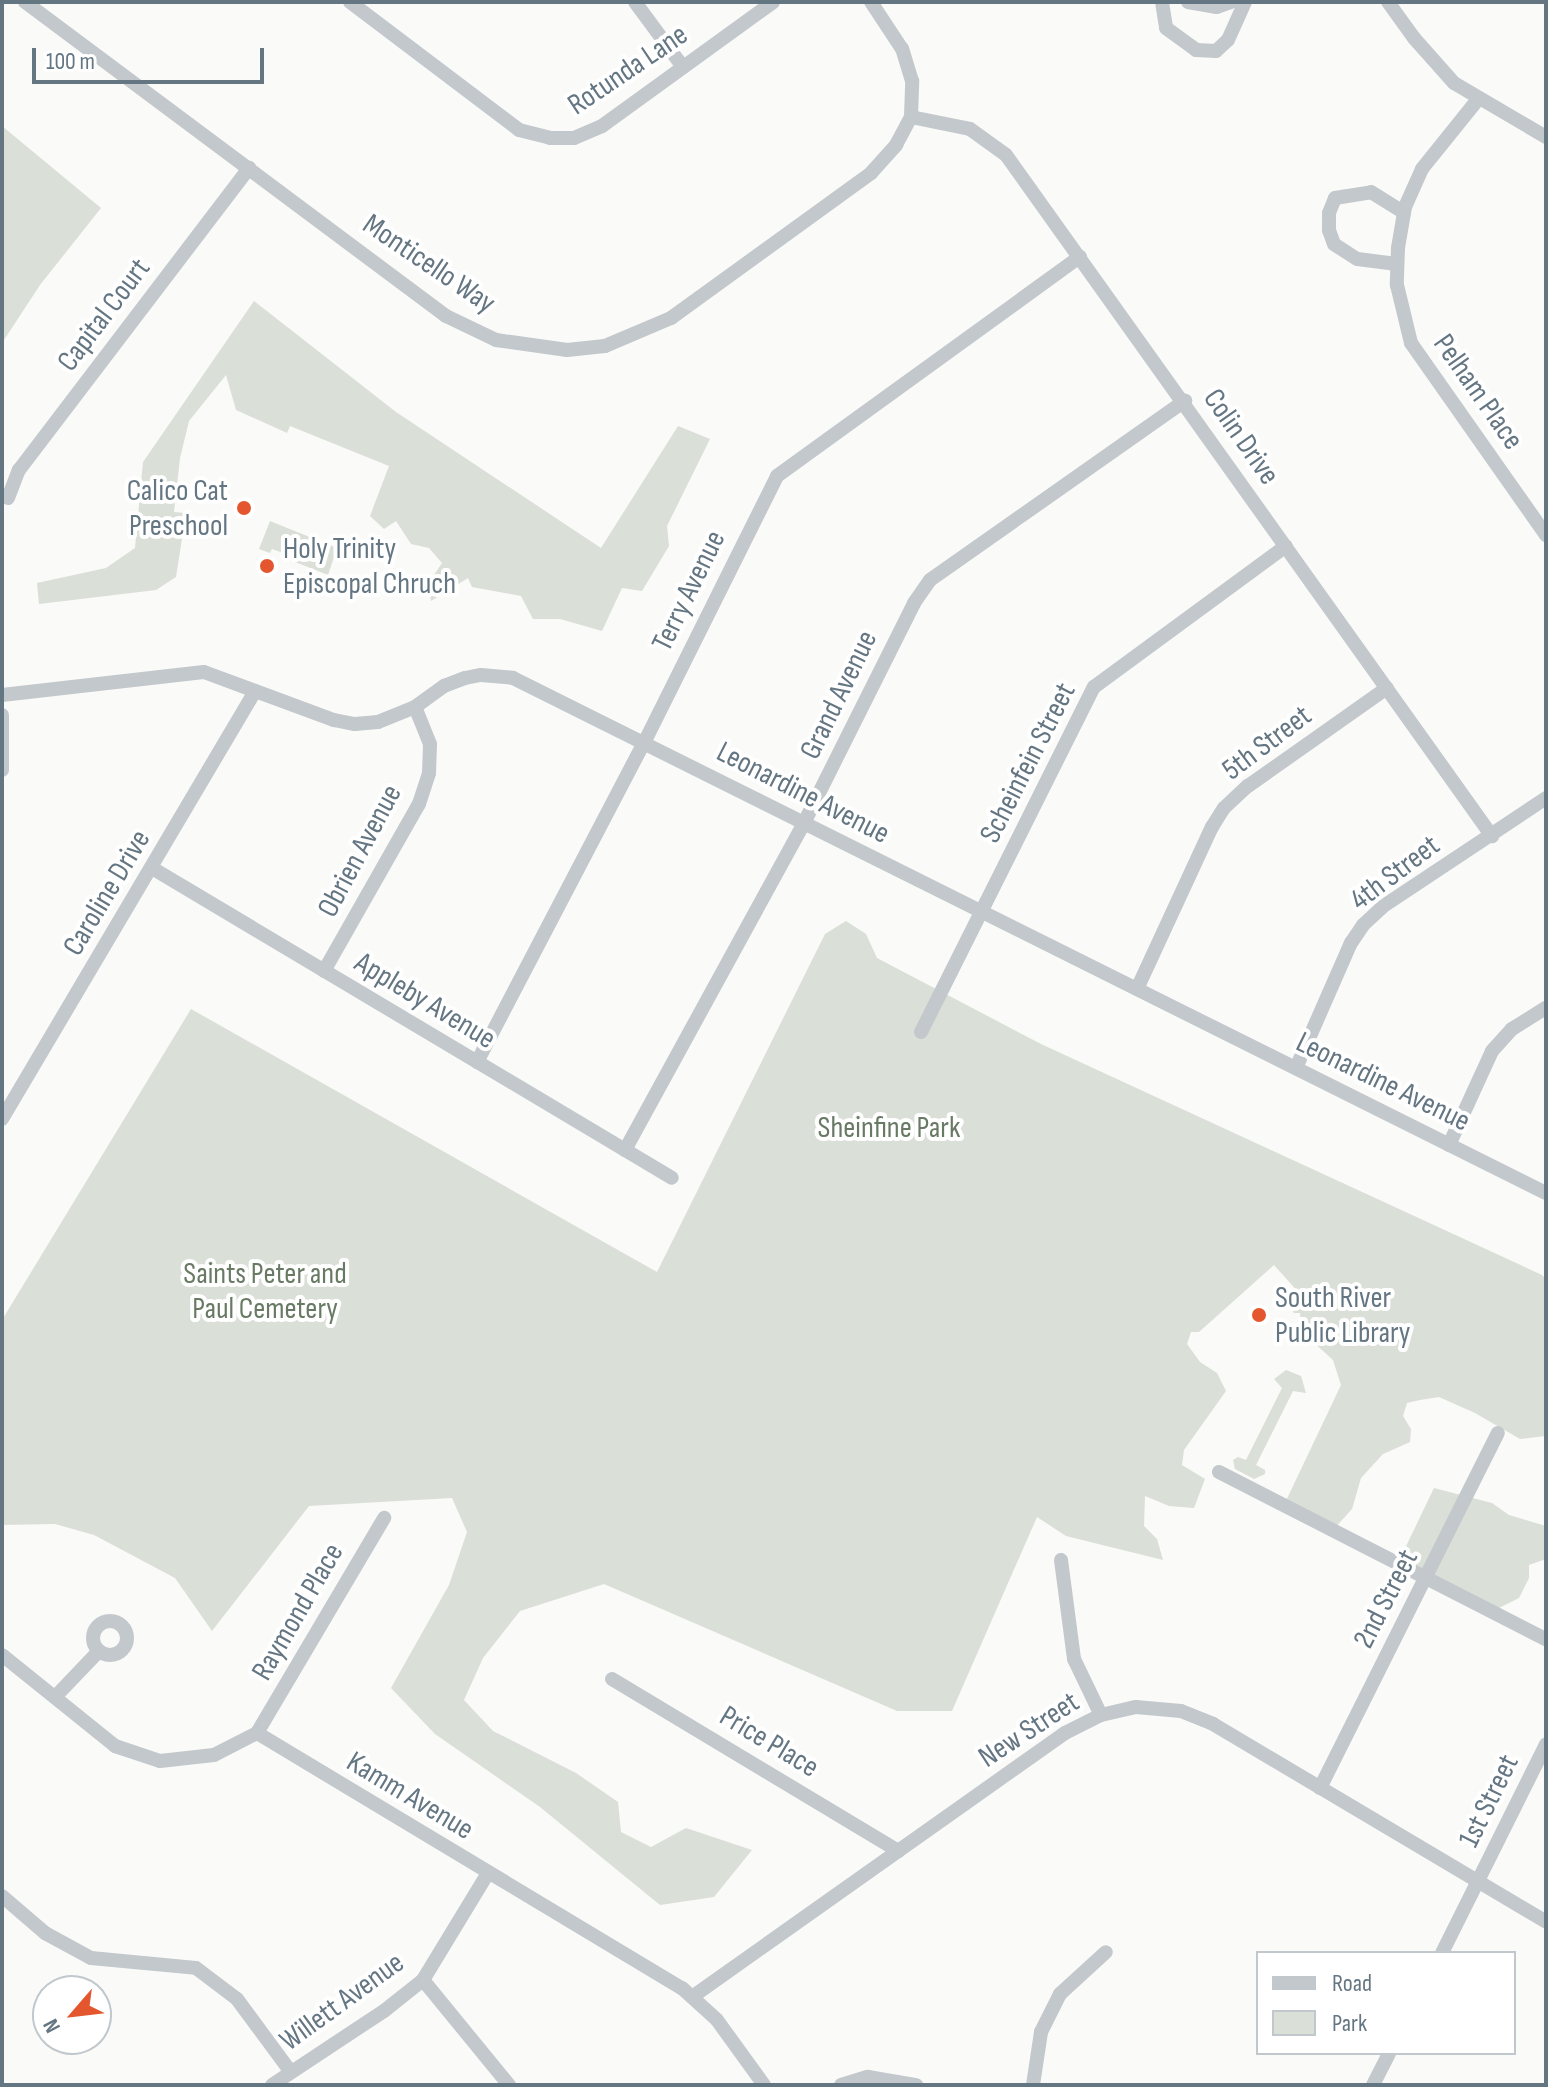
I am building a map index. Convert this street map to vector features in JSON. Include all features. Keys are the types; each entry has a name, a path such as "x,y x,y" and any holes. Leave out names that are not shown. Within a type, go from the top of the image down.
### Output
{"street":[{"name":"Monticello Way","path":"25,2 446,316 496,340 567,350 605,346 671,318 871,173 896,145 911,117"},
{"name":"Rotunda Lane","path":"350,2 519,130 550,138 574,138 602,126 773,2"},
{"path":"635,2 683,67"},
{"path":"871,2 902,49 912,81 911,117"},
{"path":"1162,2 1166,28 1196,50 1216,51 1228,40 1245,2"},
{"path":"1188,2 1217,7 1231,2"},
{"path":"1388,2 1414,38 1454,83 1546,137"},
{"name":"Pelham Place","path":"1479,98 1422,169 1404,213 1397,285 1411,343 1546,535"},
{"name":"Colin Drive","path":"911,117 970,129 992,141 1006,155 1185,401 1492,836"},
{"name":"Capital Court","path":"8,498 19,470 249,168"},
{"path":"1397,264 1357,259 1334,244 1329,230 1329,213 1335,198 1371,192 1404,213"},
{"name":"Terry Avenue","path":"477,1062 645,741 777,476 1080,257"},
{"name":"Grand Avenue","path":"625,1150 804,823 914,603 930,580 1185,401"},
{"name":"Scheinfein Street","path":"921,1032 1094,687 1286,546"},
{"name":"Leonardine Avenue","path":"2,695 192,671 227,679 355,724 378,722 415,707 444,686 465,678 481,675 513,678 645,741 1546,1193"},
{"name":"5th Street","path":"1137,989 1212,827 1224,808 1248,786 1387,688"},
{"name":"Caroline Drive","path":"2,1119 255,691"},
{"name":"Obrien Avenue","path":"324,971 419,804 429,773 430,744 415,707"},
{"path":"2,715 2,770"},
{"name":"4th Street","path":"1296,1068 1351,943 1363,925 1382,907 1546,798"},
{"name":"Appleby Avenue","path":"152,868 672,1178"},
{"path":"1449,1145 1492,1051 1512,1029 1546,1008"},
{"name":"2nd Street","path":"1320,1788 1498,1433"},
{"path":"1219,1472 1546,1639"},
{"name":"Raymond Place","path":"257,1733 384,1518"},
{"path":"1061,1560 1074,1659 1101,1715"},
{"path":"56,1696 99,1651"},
{"path":"2,1655 115,1746 160,1761 214,1755 257,1733"},
{"name":"Price Place","path":"612,1679 898,1851"},
{"name":"New Street","path":"692,1997 1065,1733 1101,1715 1152,1707 1190,1714 1546,1922"},
{"name":"Kamm Avenue","path":"257,1733 692,1997 717,2020 764,2085"},
{"name":"1st Street","path":"1443,1951 1546,1744"},
{"name":"Willett Avenue","path":"272,2085 384,2011 423,1980 488,1873"},
{"path":"2,1896 45,1933 91,1958 196,1968 237,1999 290,2071"},
{"path":"1033,2085 1041,2032 1060,1994 1106,1952"},
{"path":"423,1980 509,2085"},
{"path":"1373,2085 1388,2055"},
{"path":"841,2085 868,2077 916,2085"}],"green space":[{"path":"2,126 101,208 40,285 2,343"},
{"path":"254,301 396,412 601,548 678,426 710,439 667,526 669,546 642,591 622,588 602,631 560,619 533,619 521,596 472,587 468,578 431,601 428,584 442,563 429,548 411,544 396,521 384,529 370,516 389,466 290,426 287,433 236,410 226,375 189,421 180,458 174,512 186,513 176,577 156,590 39,604 37,583 106,568 135,548 143,462"},
{"path":"270,521 337,548 328,575 285,558 286,554 259,549"},
{"path":"846,921 866,934 877,958 1041,1044 1542,1275 1546,1279 1546,1436 1520,1439 1439,1397 1407,1403 1403,1416 1411,1429 1410,1442 1383,1454 1361,1478 1352,1509 1333,1530 1284,1505 1341,1385 1333,1360 1302,1332 1300,1313 1294,1313 1289,1305 1300,1294 1274,1265 1199,1332 1191,1332 1187,1344 1200,1362 1217,1373 1226,1391 1184,1450 1182,1465 1205,1479 1194,1508 1169,1506 1145,1496 1144,1526 1157,1539 1163,1560 1066,1536 1037,1517 952,1711 897,1711 604,1584 520,1611 483,1658 464,1700 493,1731 576,1773 618,1802 621,1832 651,1847 686,1828 752,1850 714,1897 660,1905 540,1807 435,1734 391,1688 449,1585 467,1532 452,1498 309,1506 212,1631 175,1578 94,1535 55,1524 2,1525 2,1320 191,1009 657,1272 825,934"},
{"path":"1286,1370 1301,1376 1306,1393 1293,1391 1256,1465 1265,1470 1265,1474 1254,1479 1235,1469 1233,1460 1238,1457 1246,1460 1282,1388 1274,1379"},
{"path":"1434,1488 1492,1503 1509,1515 1546,1526 1546,1559 1529,1565 1529,1578 1519,1598 1493,1611 1398,1563"}],"place":[{"name":"Calico Cat Preschool","path":"244,508"},
{"name":"Holy Trinity Episcopal Chruch","path":"267,566"},
{"name":"South River Public Library","path":"1259,1315"}],"park label":[{"name":"Sheinfine Park","path":"889,1128"},
{"name":"Saints Peter and Paul Cemetery","path":"265,1291"}]}
